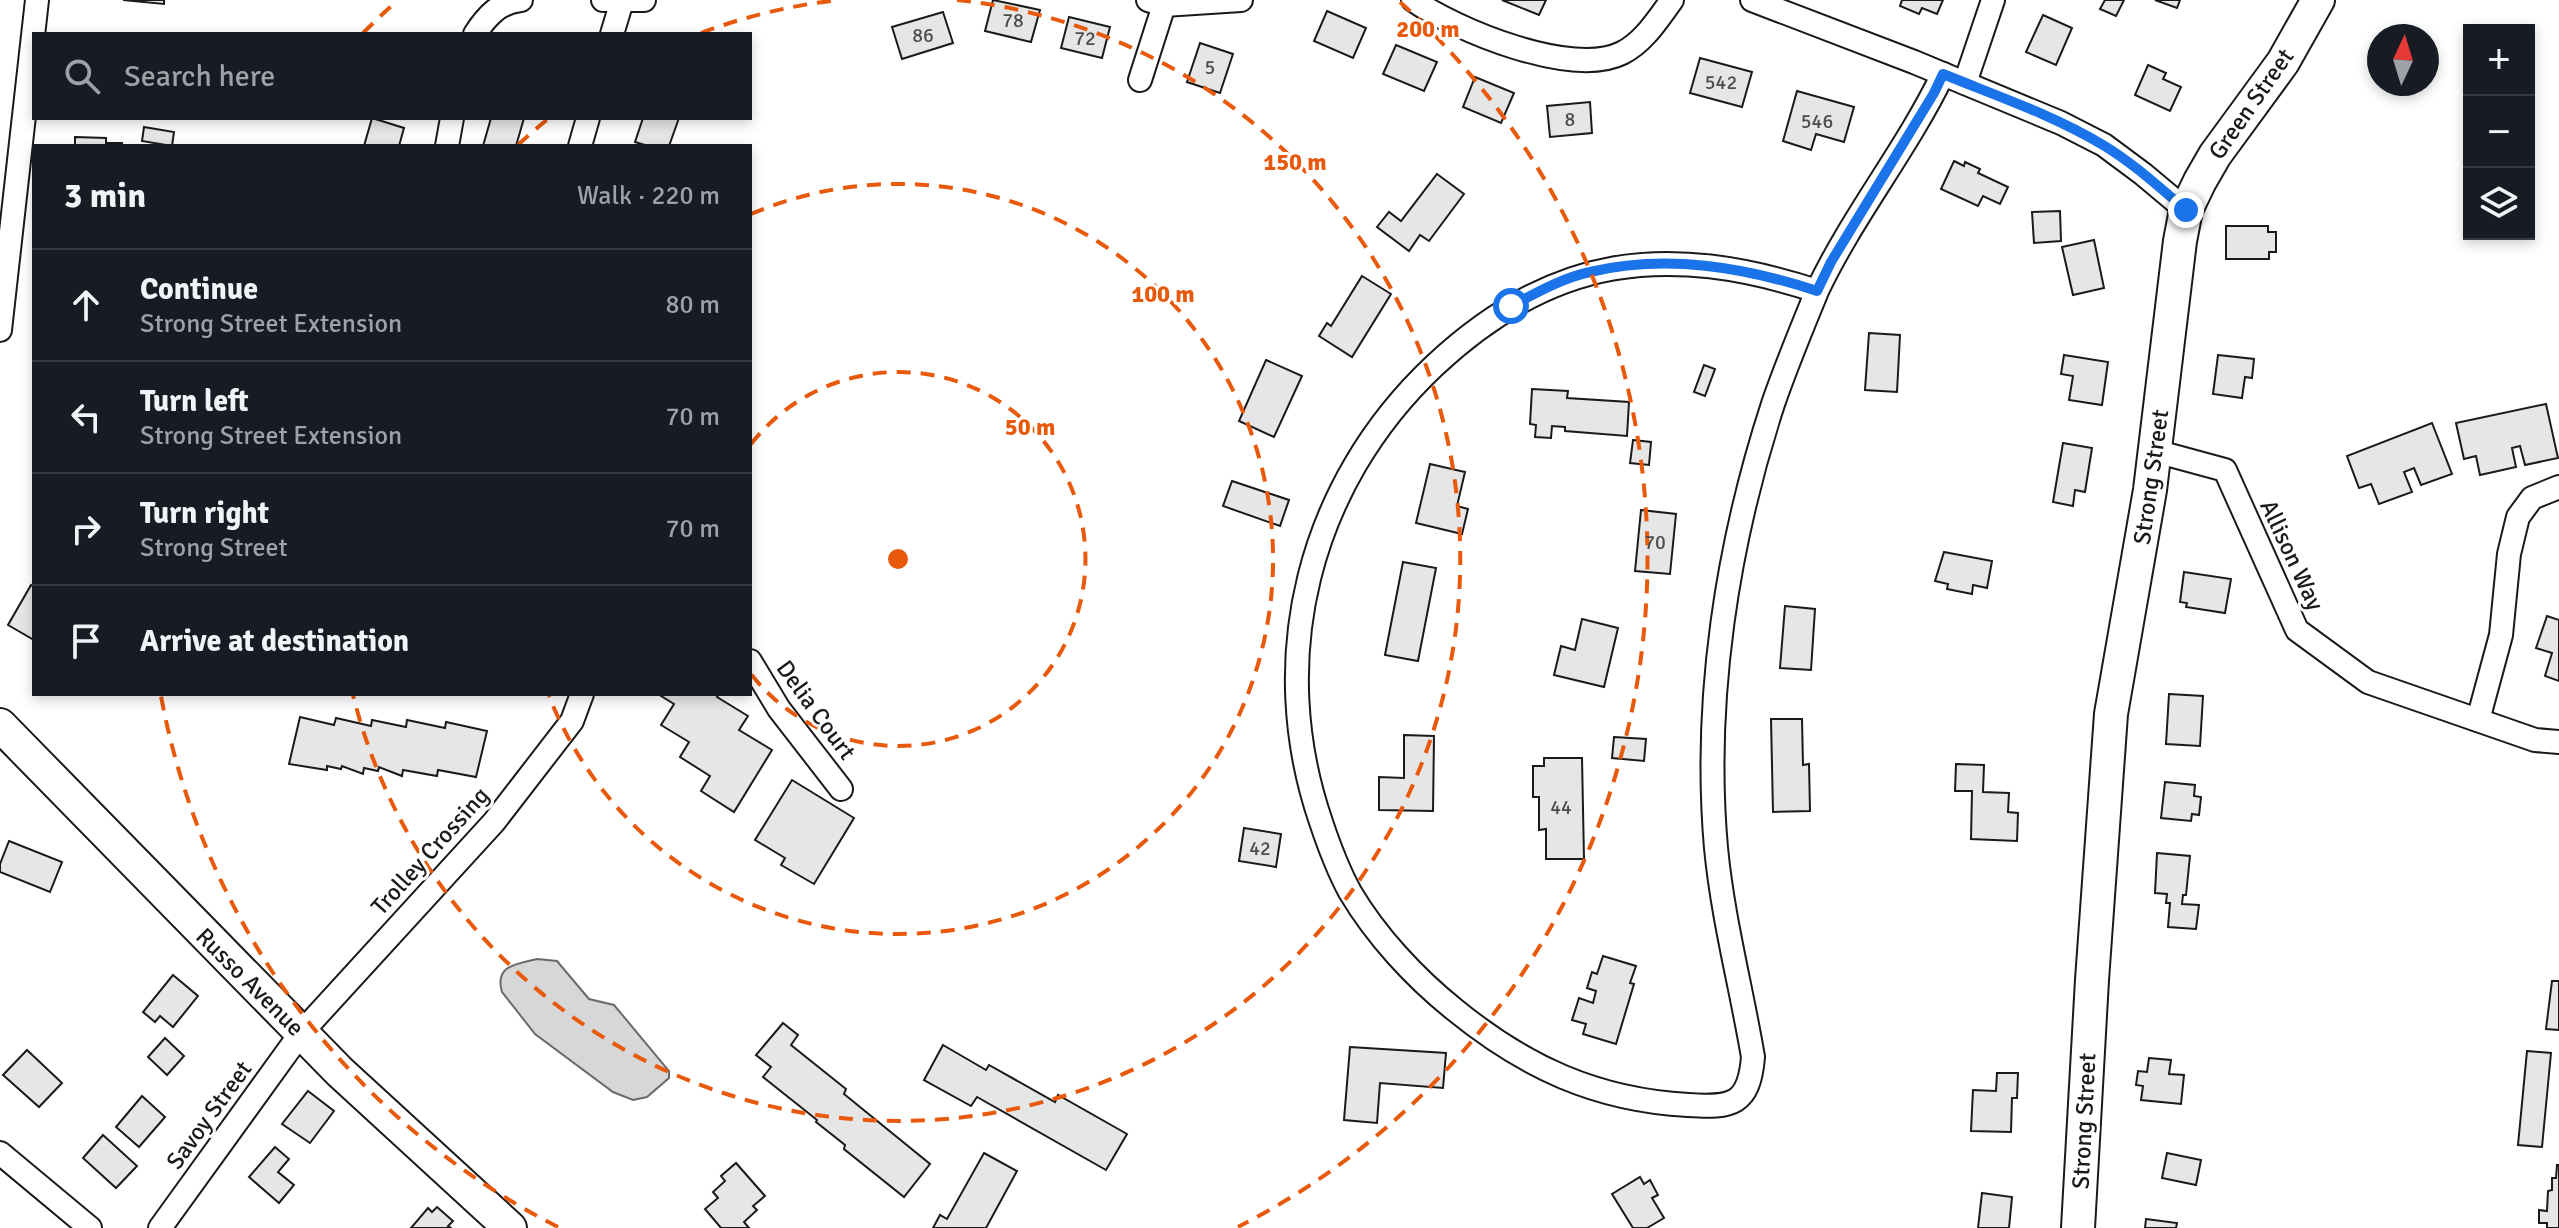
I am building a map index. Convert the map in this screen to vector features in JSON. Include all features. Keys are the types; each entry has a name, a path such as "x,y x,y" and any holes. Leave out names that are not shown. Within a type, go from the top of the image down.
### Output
{"street":[{"path":"33,32 37,0"},
{"path":"476,32 489,14 511,1 521,0"},
{"path":"613,32 623,0"},
{"path":"1140,80 1156,2 1241,0"},
{"path":"1413,0 1429,11 1511,46 1555,59 1601,60 1622,53 1643,38 1672,0"},
{"path":"1752,0 2061,123 2104,145 2186,210"},
{"path":"1965,83 1993,0"},
{"name":"Green Street","path":"2186,210 2215,155 2283,62 2318,0"},
{"path":"0,330 32,45"},
{"path":"1817,291 1724,266 1633,265 1589,272 1522,300 1474,331 1449,352 1382,421 1337,498 1311,567 1300,617 1298,725 1312,796 1329,847 1350,892 1378,931 1432,992 1477,1028 1515,1054 1557,1076 1599,1090 1646,1101 1719,1106 1741,1097 1751,1081 1753,1057 1725,922 1716,844 1714,775 1722,625 1747,496 1773,406 1817,291 1831,262 1928,104 1943,74"},
{"path":"447,144 452,120"},
{"path":"581,144 587,120"},
{"name":"Strong Street","path":"2078,1228 2111,714 2155,451 2175,271 2186,210"},
{"name":"Allison Way","path":"2155,451 2225,470 2297,630 2368,682 2535,740 2559,742"},
{"path":"2478,720 2501,635 2509,554 2518,517 2532,498 2559,487"},
{"name":"Delia Court","path":"752,664 779,709 841,789"},
{"name":"Trolley Crossing","path":"301,1033 494,822 572,721 581,696"},
{"name":"Russo Avenue","path":"0,725 301,1033 510,1228"},
{"name":"Savoy Street","path":"160,1228 301,1033"},
{"path":"0,1153 90,1228"}],"shaded area":[{"path":"537,959 557,961 589,999 614,1005 669,1071 669,1078 647,1097 633,1100 613,1092 535,1034 502,992 500,983 501,976 509,967"}],"building":[{"path":"123,0 164,0 164,4"},
{"path":"993,0 1040,10 1031,42 985,31"},
{"path":"1502,0 1546,0 1539,15"},
{"path":"1902,0 1943,0 1937,14 1922,8 1919,14 1900,6"},
{"path":"2105,0 2124,0 2116,16 2100,9"},
{"path":"2155,0 2180,0 2177,8"},
{"path":"1327,11 1366,28 1353,58 1314,41"},
{"path":"943,12 953,43 902,59 892,27"},
{"path":"2043,15 2072,28 2056,65 2026,52"},
{"path":"1069,17 1110,27 1102,58 1061,48"},
{"path":"1200,43 1233,54 1220,93 1187,82"},
{"path":"1396,45 1437,62 1424,91 1383,74"},
{"path":"1700,58 1752,72 1742,107 1690,93"},
{"path":"2148,65 2166,73 2163,79 2181,87 2170,111 2135,95"},
{"path":"1475,77 1514,93 1501,123 1463,107"},
{"path":"1797,91 1854,107 1844,142 1816,134 1811,150 1783,141"},
{"path":"1590,102 1592,133 1550,137 1547,106"},
{"path":"371,120 404,128 400,144 365,144"},
{"path":"490,120 523,120 517,144 484,144"},
{"path":"642,120 678,120 670,144 635,142"},
{"path":"144,127 174,132 172,144 142,141"},
{"path":"75,137 106,138 106,143 122,143 122,144 75,144"},
{"path":"1954,161 1980,169 1978,173 2008,187 2000,204 1983,196 1978,206 1941,189"},
{"path":"1437,174 1464,194 1429,241 1420,235 1409,251 1377,227 1389,212 1401,221"},
{"path":"2060,211 2061,241 2034,243 2032,212"},
{"path":"2226,226 2268,226 2268,232 2276,232 2276,252 2269,252 2269,259 2226,259"},
{"path":"2094,240 2104,288 2073,295 2062,247"},
{"path":"1362,276 1391,294 1352,357 1319,336 1327,323 1331,326"},
{"path":"1869,333 1900,335 1897,392 1865,390"},
{"path":"2064,355 2108,362 2102,405 2069,400 2073,376 2061,374"},
{"path":"2218,355 2254,359 2252,378 2245,377 2242,398 2213,394"},
{"path":"1266,360 1302,376 1274,437 1239,421"},
{"path":"1704,365 1715,369 1705,396 1694,392"},
{"path":"1532,389 1568,391 1567,398 1629,402 1627,436 1565,431 1565,427 1552,426 1551,438 1535,437 1536,425 1530,424"},
{"path":"2546,404 2558,458 2525,465 2520,446 2512,448 2516,467 2480,475 2476,456 2464,459 2456,423"},
{"path":"2432,423 2452,474 2421,485 2414,468 2404,472 2412,492 2379,504 2371,484 2359,488 2347,456"},
{"path":"1633,440 1651,442 1649,465 1630,463"},
{"path":"2063,443 2092,448 2085,492 2075,490 2073,506 2053,502"},
{"path":"1430,464 1465,472 1457,506 1468,509 1462,534 1416,523"},
{"path":"1232,481 1289,500 1280,526 1223,506"},
{"path":"1641,510 1676,514 1670,574 1635,571"},
{"path":"1944,552 1992,561 1987,588 1973,585 1972,594 1947,589 1948,584 1935,581"},
{"path":"1403,562 1436,568 1418,661 1385,655"},
{"path":"2184,572 2231,579 2225,613 2186,607 2187,603 2180,602"},
{"path":"31,585 32,639 8,625"},
{"path":"1785,606 1815,609 1811,670 1780,668"},
{"path":"2547,616 2559,620 2559,681 2545,676 2552,653 2536,648"},
{"path":"1582,619 1618,628 1604,687 1554,675 1561,646 1575,650"},
{"path":"2169,694 2203,696 2200,746 2166,744"},
{"path":"661,696 718,696 748,716 739,730 772,750 734,812 701,791 710,776 680,757 689,742 661,725 674,704"},
{"path":"300,717 334,725 336,718 371,726 372,720 406,727 407,720 445,728 446,722 487,731 476,777 438,770 437,776 403,770 402,776 379,767 378,771 364,768 363,774 342,766 341,769 327,766 327,770 289,764"},
{"path":"1771,719 1802,719 1803,765 1809,764 1810,811 1773,812"},
{"path":"1404,735 1434,736 1433,811 1379,810 1379,777 1404,778"},
{"path":"1614,737 1646,739 1644,761 1612,758"},
{"path":"1544,758 1582,758 1584,859 1546,859 1546,829 1539,830 1539,797 1533,797 1533,766 1544,766"},
{"path":"1956,764 1984,765 1983,792 2009,793 2008,812 2018,813 2017,841 1971,839 1972,791 1955,791"},
{"path":"792,780 854,818 814,884 781,865 785,858 755,840"},
{"path":"2165,782 2195,785 2194,796 2201,797 2199,815 2192,814 2191,821 2161,818"},
{"path":"1244,828 1281,834 1276,867 1239,861"},
{"path":"9,841 62,862 50,892 0,872"},
{"path":"2157,853 2190,856 2186,895 2183,895 2182,904 2199,905 2196,929 2168,927 2170,903 2166,903 2167,894 2155,893"},
{"path":"1603,956 1636,966 1630,983 1634,984 1616,1044 1583,1034 1586,1024 1572,1020 1579,998 1593,1003 1596,991 1587,988 1592,972 1597,974"},
{"path":"173,975 198,996 173,1027 160,1016 155,1022 143,1012"},
{"path":"2552,981 2559,981 2559,1030 2546,1029"},
{"path":"783,1023 798,1035 791,1045 846,1089 844,1094 930,1164 904,1197 763,1077 771,1067 756,1055"},
{"path":"165,1038 184,1056 167,1075 148,1057"},
{"path":"943,1045 986,1070 989,1065 1055,1102 1058,1095 1127,1134 1106,1170 977,1097 971,1106 924,1080"},
{"path":"1350,1047 1446,1053 1443,1088 1380,1083 1377,1123 1344,1120"},
{"path":"27,1050 62,1083 39,1107 3,1075"},
{"path":"2527,1051 2551,1053 2542,1147 2518,1145"},
{"path":"2149,1058 2171,1060 2169,1074 2184,1075 2181,1104 2141,1100 2143,1086 2136,1085 2138,1071 2147,1072"},
{"path":"1997,1073 2018,1073 2017,1098 2012,1098 2011,1132 1971,1131 1973,1090 1996,1091"},
{"path":"308,1091 334,1111 310,1143 282,1124"},
{"path":"142,1096 165,1117 139,1147 116,1127"},
{"path":"103,1135 137,1166 116,1188 83,1158"},
{"path":"275,1147 289,1159 278,1172 294,1185 279,1203 249,1177"},
{"path":"984,1153 1017,1171 986,1228 933,1228 940,1215 947,1219"},
{"path":"2167,1153 2201,1160 2196,1185 2162,1178"},
{"path":"736,1163 765,1196 753,1206 757,1210 744,1222 749,1228 721,1228 705,1209 718,1198 713,1192 725,1181 721,1176"},
{"path":"2557,1165 2559,1228 2547,1228 2547,1223 2539,1223 2539,1210 2547,1211 2548,1191 2552,1190"},
{"path":"1640,1177 1644,1184 1650,1180 1658,1195 1652,1198 1664,1218 1647,1228 1633,1228 1612,1194"},
{"path":"1982,1193 2012,1197 2009,1228 1978,1228"},
{"path":"437,1207 453,1221 448,1226 451,1228 411,1228 428,1208 432,1212"},
{"path":"2146,1219 2177,1223 2176,1228 2145,1228"}],"route":[{"path":"1511,306 1589,272 1633,265 1724,266 1817,291 1831,262 1943,74 2061,123 2104,145 2186,210"}]}
